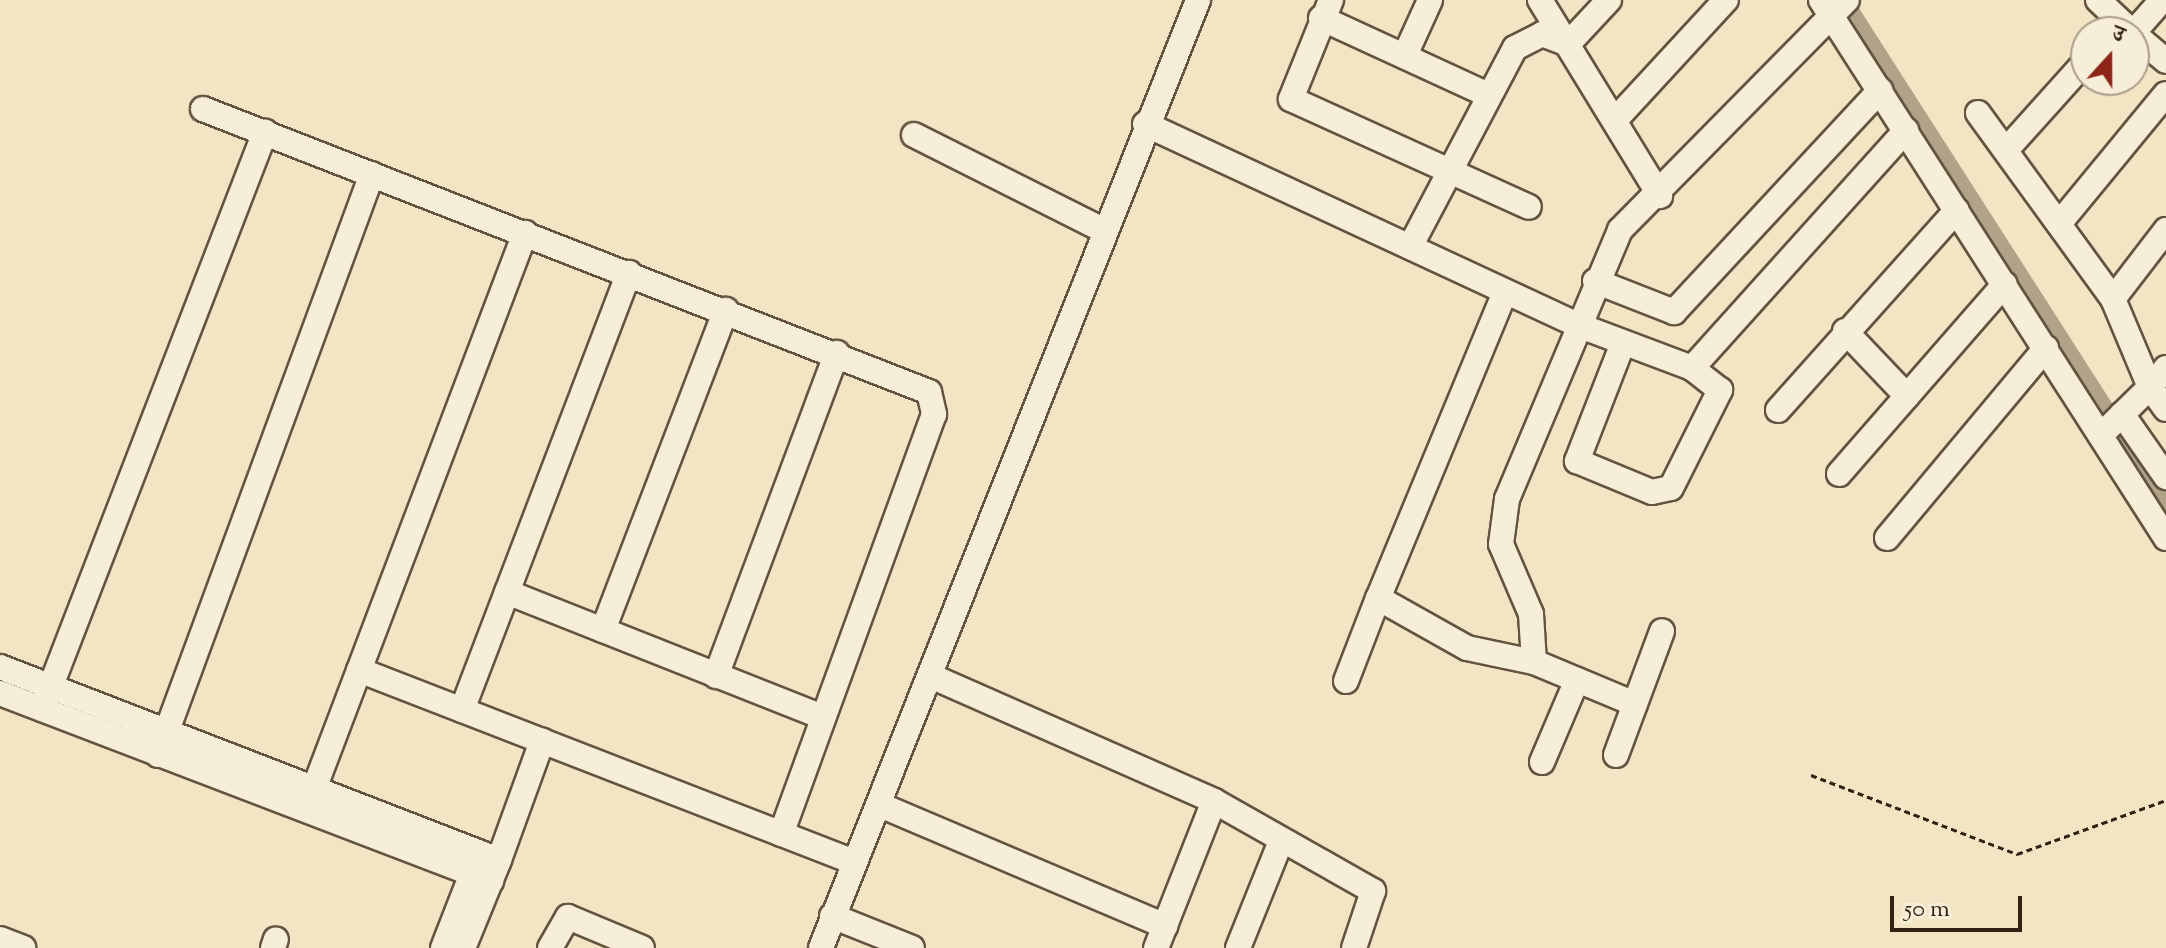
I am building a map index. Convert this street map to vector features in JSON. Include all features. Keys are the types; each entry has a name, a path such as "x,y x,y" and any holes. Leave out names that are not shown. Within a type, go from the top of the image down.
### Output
{"street":[{"path":"821,948 931,676 1101,229 1197,0"},
{"path":"1406,53 1430,0"},
{"path":"1540,0 1616,119 1660,196"},
{"path":"1568,44 1609,0"},
{"path":"1616,119 1726,0"},
{"path":"2098,0 2113,16"},
{"path":"2143,16 2162,0"},
{"path":"1534,662 1531,614 1504,556 1500,528 1575,324 1620,230 1660,196 1833,6 1880,90 2166,538"},
{"path":"1486,94 1326,9 1291,99 1448,173 1529,207"},
{"path":"1410,247 1486,94 1522,41 1542,34 1568,44"},
{"path":"2150,48 2166,61"},
{"path":"2007,149 2070,79"},
{"path":"1595,281 1674,312 1880,90"},
{"path":"2062,220 2166,94"},
{"path":"203,109 919,384 929,392 934,414 781,834"},
{"path":"1978,113 2062,220 2113,299 2150,387 2166,409"},
{"path":"1145,124 1575,324 1692,368 1720,390 1671,488 1652,492 1577,461 1623,343"},
{"path":"1692,368 1906,130"},
{"path":"45,698 265,132"},
{"path":"914,135 1101,229"},
{"path":"163,743 372,174"},
{"path":"1778,410 1845,331 1957,210"},
{"path":"2113,299 2166,230"},
{"path":"314,789 525,233"},
{"path":"462,710 629,273"},
{"path":"1839,474 2005,284"},
{"path":"1346,681 1505,292"},
{"path":"603,630 726,310"},
{"path":"1845,331 1907,396"},
{"path":"1887,538 2046,348"},
{"path":"716,676 837,353"},
{"path":"2101,435 2166,368"},
{"path":"2122,414 2166,477"},
{"path":"507,592 823,717"},
{"path":"1378,598 1467,648 1534,662 1635,704"},
{"path":"1616,755 1662,631"},
{"path":"0,667 45,698 485,867"},
{"path":"359,670 854,862"},
{"path":"931,676 1214,801 1373,891 1354,948"},
{"path":"1542,762 1577,680"},
{"path":"0,693 45,698"},
{"path":"443,948 485,867 542,741"},
{"path":"163,743 314,789 485,867"},
{"path":"880,805 1161,937 1214,801"},
{"path":"1238,948 1281,841"},
{"path":"463,948 485,867"},
{"path":"832,916 912,948"},
{"path":"550,948 568,917 642,948"},
{"path":"0,939 23,948"}],"path":[{"path":"1811,775 2017,854 2166,800"}],"waterway":[{"path":"1843,0 2166,504"}]}
